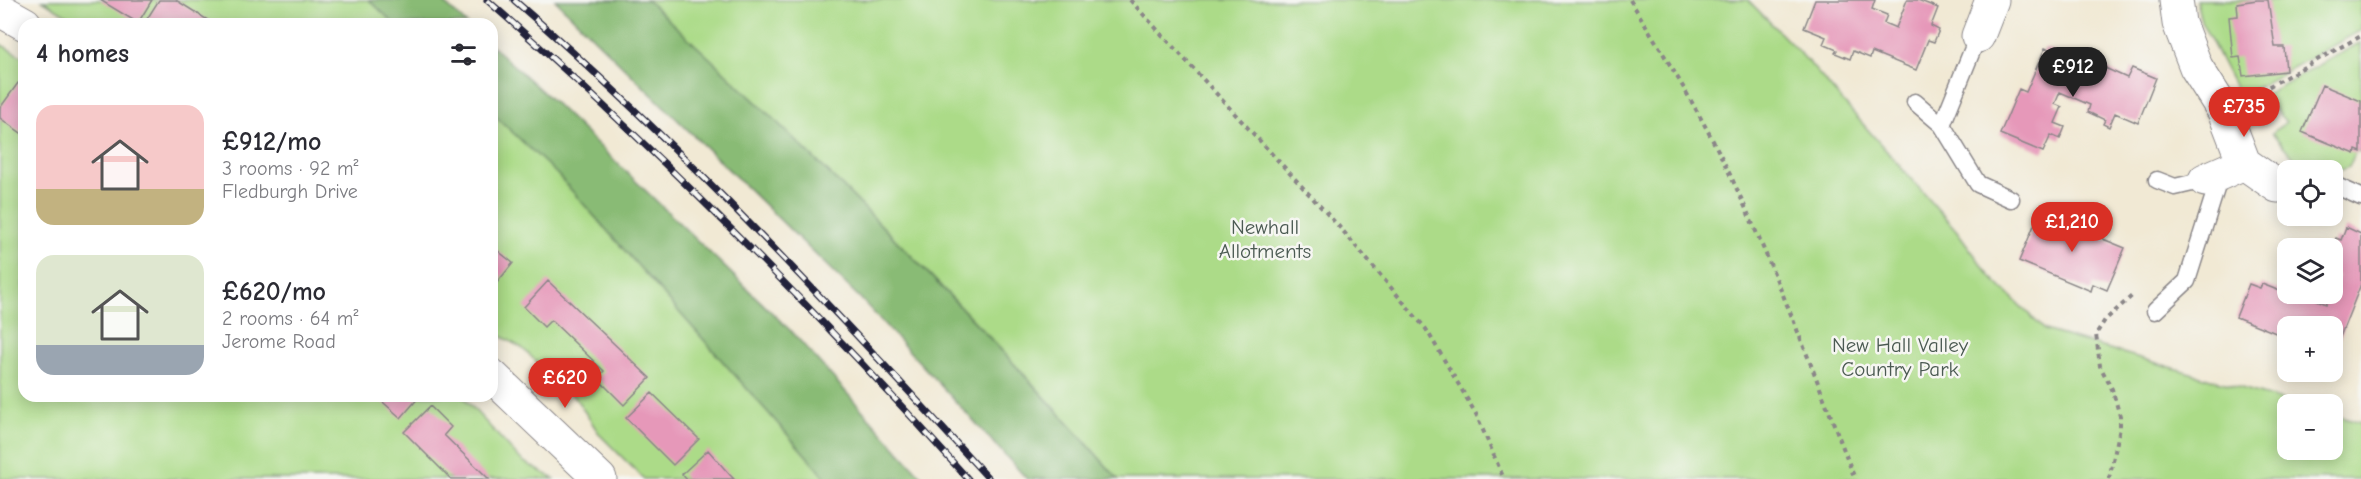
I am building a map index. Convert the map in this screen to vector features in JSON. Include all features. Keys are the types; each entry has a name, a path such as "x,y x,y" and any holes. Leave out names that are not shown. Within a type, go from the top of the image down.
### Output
{"street":[{"path":"1978,36 1992,0"},
{"path":"2176,0 2179,23 2196,67 2224,111 2224,172 2277,184"},
{"path":"0,10 18,20"},
{"path":"498,382 600,479"}],"lane":[{"path":"1942,125 1978,36"},
{"path":"1915,102 1942,125 1978,184 2011,200"},
{"path":"2157,180 2175,187 2224,172"},
{"path":"2155,311 2187,281 2224,172"},
{"path":"2343,189 2361,197"}],"path":[{"path":"1130,0 1343,231 1426,330 1476,414 1504,479"},
{"path":"1630,0 1673,70 1734,182 1784,299 1855,479"},
{"path":"2224,111 2361,36"}],"green space":[{"path":"42,0 369,0 388,18 71,18"},
{"path":"369,0 441,0 460,18 388,18"},
{"path":"555,0 647,0 709,57 889,233 1062,416 1118,479 1027,479 861,299"},
{"name":"Newhall Allotments","path":"647,0 1748,0 1803,56 1957,231 1990,276 2045,330 2277,399 2277,460 2343,460 2343,418 2361,423 2361,479 1118,479 948,293 709,57"},
{"path":"2196,0 2361,0 2361,30 2240,97 2201,21"},
{"path":"2361,42 2361,152 2356,151 2349,167 2343,169 2343,160 2294,160 2272,133 2286,122 2263,96"},
{"path":"0,44 18,54 18,402 467,402 516,455 554,479 0,479"},
{"path":"498,51 555,103 793,333 924,479 827,479 557,174 498,119"},
{"path":"498,119 557,174 827,479 644,479 600,435 577,400 522,348 498,334"}],"building":[{"path":"100,0 152,0 141,18 130,18"},
{"path":"159,0 176,0 204,18 148,18"},
{"path":"1815,0 1875,0 1872,9 1887,15 1884,23 1896,28 1907,0 1918,0 1938,8 1931,26 1939,30 1934,42 1928,40 1916,70 1872,52 1870,58 1853,51 1850,59 1835,53 1837,50 1823,44 1826,37 1804,28"},
{"path":"2268,0 2275,47 2284,47 2286,71 2243,76 2240,57 2233,58 2229,17 2238,16 2237,3"},
{"path":"2045,48 2102,75 2105,68 2127,78 2132,68 2156,78 2138,123 2115,113 2109,127 2103,124 2105,120 2088,112 2090,105 2060,92 2055,104 2062,107 2055,123 2065,127 2060,139 2051,135 2043,152 2000,134 2019,89 2026,92"},
{"path":"18,83 18,131 0,118 0,108"},
{"path":"2322,85 2361,101 2361,152 2356,150 2355,154 2302,132"},
{"path":"2038,216 2060,225 2063,218 2105,235 2103,239 2125,248 2107,290 2093,284 2091,291 2019,261"},
{"path":"2346,227 2361,234 2361,284 2343,329 2343,316 2277,316 2277,334 2236,317 2249,284 2260,288 2262,284 2277,290 2277,304 2343,304 2342,238"},
{"path":"498,251 513,263 498,282"},
{"path":"548,281 650,378 624,405 597,378 604,371 551,320 544,327 524,307"},
{"path":"652,393 699,439 673,465 626,418"},
{"path":"383,402 415,402 401,418"},
{"path":"430,406 451,427 444,435 489,479 451,479 404,432"},
{"path":"708,450 734,479 686,479 682,474"}],"railway":[{"path":"487,0 613,114 735,232 853,354 968,479"},
{"path":"514,0 639,114 759,233 989,479"}],"park label":[{"name":"New Hall Valley Country Park","path":"1900,357"}]}
